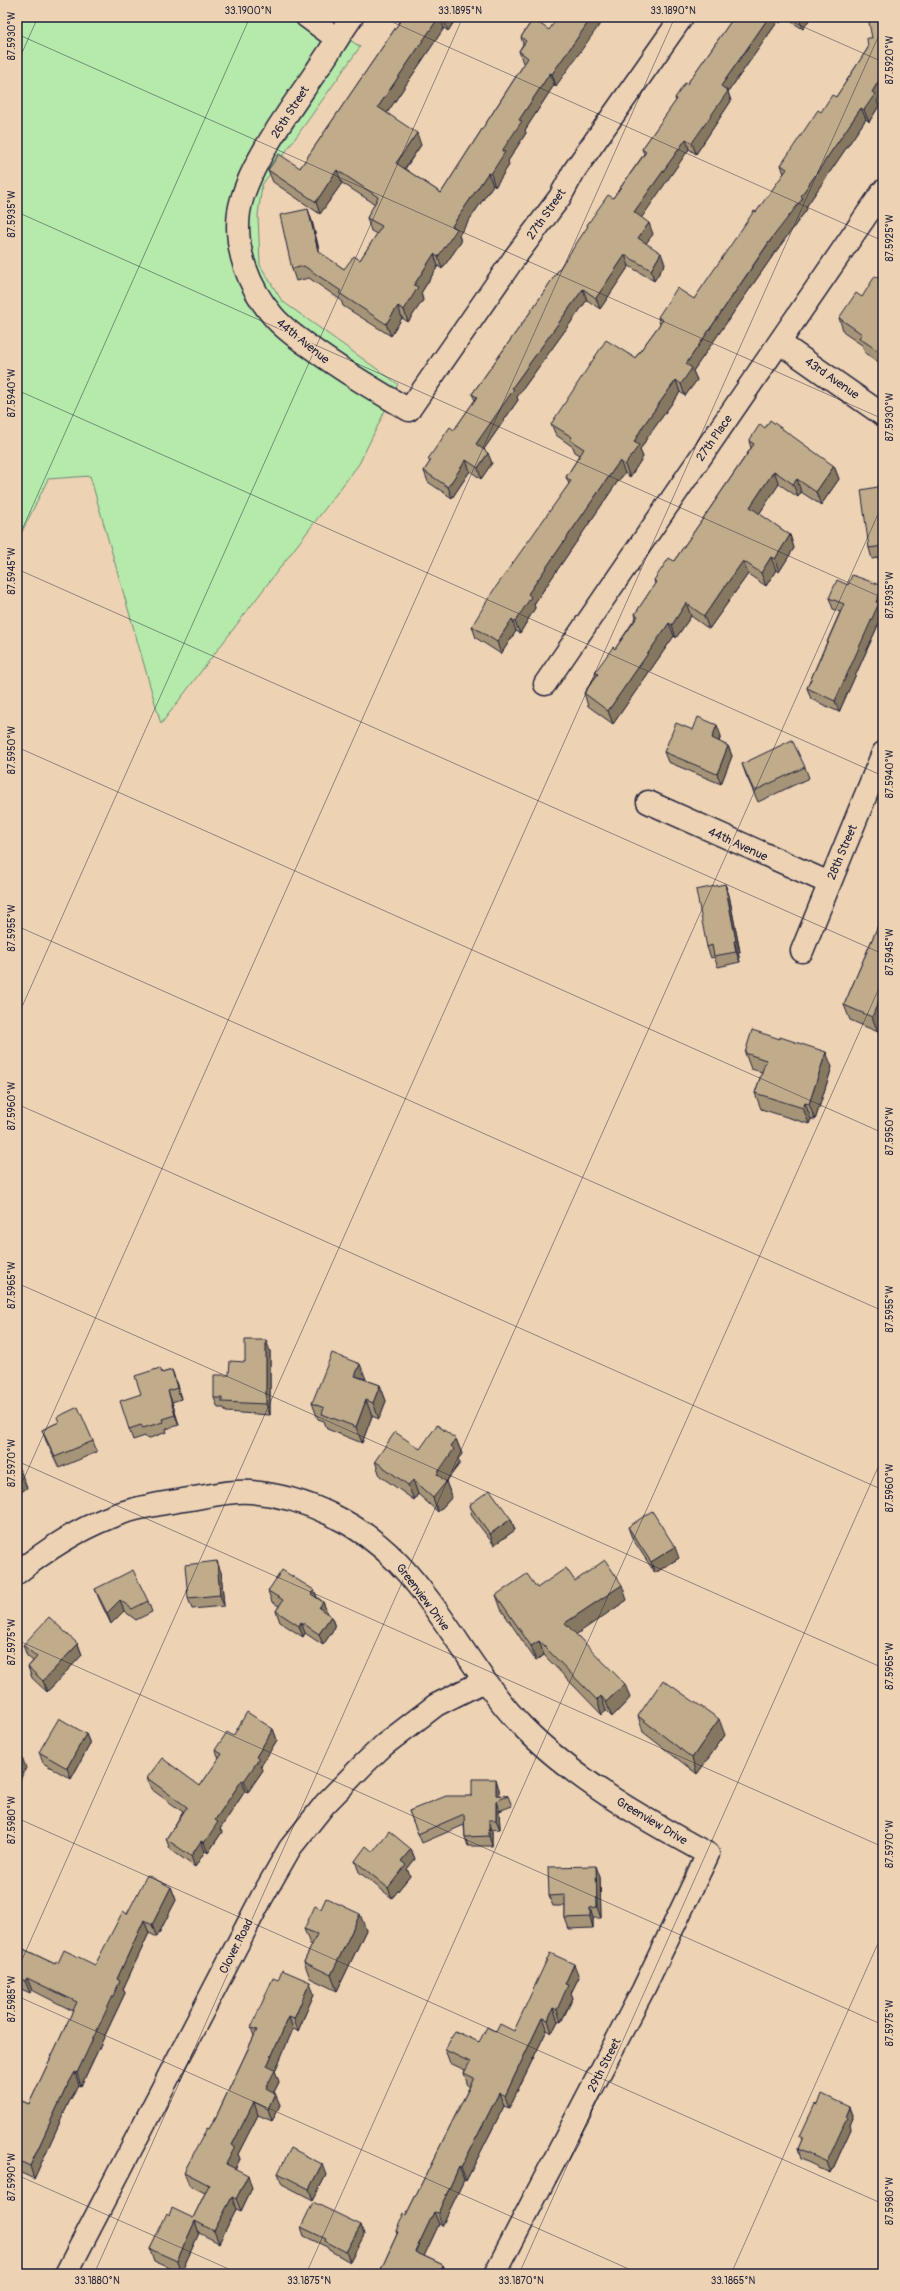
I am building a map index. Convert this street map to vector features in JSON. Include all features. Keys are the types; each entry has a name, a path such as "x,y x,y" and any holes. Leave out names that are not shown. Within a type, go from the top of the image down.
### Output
{"street":[{"path":"307,17 337,38"},
{"name":"26th Street","path":"239,212 248,185 260,161 337,38 352,17"},
{"name":"27th Street","path":"409,410 515,257 560,197 574,171 682,17"},
{"name":"27th Place","path":"545,684 883,191"},
{"name":"44th Avenue","path":"239,212 239,241 245,268 256,294 273,317 295,336 340,369 409,410"},
{"name":"43rd Avenue","path":"780,343 883,415"},
{"name":"28th Street","path":"802,951 883,753"},
{"name":"44th Avenue","path":"648,802 829,883"},
{"name":"Greenview Drive","path":"17,1573 60,1543 110,1517 166,1503 222,1494 250,1492 278,1497 331,1514 356,1527 378,1544 417,1584 484,1681 521,1724 560,1760 629,1810 708,1854"},
{"name":"Clover Road","path":"66,2274 258,1904 290,1848 325,1804 384,1745 436,1705 484,1681"},
{"name":"29th Street","path":"495,2274 643,1990 708,1854"}],"green space":[{"path":"17,17 318,17 360,47 262,185 258,215 260,265 282,301 398,384 359,464 161,724 90,476 48,479 17,542"}],"building":[{"path":"403,17 439,17 378,107 417,133 396,163 441,193 528,58 519,51 526,41 521,37 533,19 549,30 558,17 592,17 552,74 550,73 519,120 522,121 502,151 505,152 491,174 488,173 452,226 457,229 438,257 434,254 414,285 418,287 404,310 398,306 386,324 339,293 341,291 304,266 292,269 280,215 308,209 318,251 344,269 354,256 360,260 382,226 367,218 378,197 337,170 316,202 268,170 279,154 300,168"},
{"path":"734,17 769,17 721,86 728,91 692,143 686,139 634,212 649,223 638,238 661,253 651,270 625,255 596,298 583,289 512,388 514,389 476,444 488,453 478,468 466,460 448,487 424,471 431,460 428,459 450,427 454,430 477,397 472,394 529,314 608,195 613,198 646,152 642,149 677,99 675,98 685,83 687,84"},
{"path":"868,17 883,17 883,74 872,92 875,94 864,110 861,108 801,196 803,198 769,242 686,364 692,368 681,384 676,380 643,426 634,442 639,445 625,465 620,461 614,469 528,594 531,597 515,622 512,619 497,642 472,626 493,591 571,481 566,477 584,449 570,440 572,437 551,424 606,340 635,358 663,320 658,317 677,288 694,299 754,211 756,212 787,169 781,165 818,110 821,112 832,95 836,97 868,48 867,38 872,38"},
{"path":"875,276 883,281 883,348 880,352 859,338 862,334 839,318 856,293 862,297"},
{"path":"770,420 834,466 816,492 797,479 793,484 774,471 750,507 790,535 775,559 771,557 761,573 743,561 704,616 686,603 672,625 669,623 608,711 584,693 598,674 595,672 613,647 615,649 638,616 635,614 656,582 654,580 669,558 674,561 754,444 749,441 760,424 765,428"},
{"path":"883,486 883,546 869,548 861,490"},
{"path":"852,575 880,585 882,588 876,602 879,603 835,701 807,688 844,604 829,598 837,580 848,585"},
{"path":"698,717 717,725 712,738 728,746 717,774 664,752 676,723 693,730"},
{"path":"792,740 805,767 754,791 742,764"},
{"path":"725,884 736,941 734,941 736,952 714,956 712,945 707,947 696,890"},
{"path":"883,914 883,991 872,1017 844,1005"},
{"path":"752,1030 780,1039 780,1037 826,1052 809,1104 805,1103 803,1108 755,1093 766,1060 745,1053"},
{"path":"245,1340 266,1340 266,1404 222,1402 222,1398 214,1398 214,1375 229,1375 230,1361 245,1362"},
{"path":"332,1353 360,1364 355,1376 380,1385 373,1403 366,1400 356,1427 322,1414 324,1408 312,1403"},
{"path":"160,1368 162,1373 172,1370 177,1388 168,1391 175,1415 162,1419 163,1422 143,1428 141,1425 129,1429 120,1401 141,1394 135,1376"},
{"path":"78,1407 93,1441 55,1457 42,1430 59,1422 57,1417"},
{"path":"437,1425 456,1439 451,1446 454,1449 437,1474 446,1482 433,1498 413,1480 408,1485 375,1461 395,1432 420,1449"},
{"path":"17,1466 21,1472 17,1475"},
{"path":"490,1490 511,1519 490,1534 469,1505"},
{"path":"652,1511 675,1547 651,1562 628,1527"},
{"path":"605,1560 622,1585 565,1623 625,1684 606,1702 601,1696 597,1700 539,1641 531,1646 496,1595 527,1574 537,1588 566,1568 575,1581"},
{"path":"217,1561 220,1595 188,1598 185,1565"},
{"path":"133,1570 148,1601 132,1609 120,1600 107,1613 95,1589"},
{"path":"282,1570 314,1590 311,1594 323,1602 319,1608 331,1616 319,1634 301,1622 299,1626 276,1611 283,1600 268,1591"},
{"path":"49,1617 78,1644 43,1681 28,1667 37,1657 23,1645"},
{"path":"663,1680 719,1719 692,1758 638,1716"},
{"path":"247,1712 273,1729 256,1757 259,1759 244,1781 242,1780 215,1820 218,1822 204,1843 201,1841 191,1856 166,1839 187,1807 147,1778 162,1758 200,1786 222,1754 215,1750 227,1732 233,1736"},
{"path":"59,1718 86,1734 67,1768 39,1752"},
{"path":"17,1755 22,1757 17,1767"},
{"path":"472,1779 496,1779 496,1795 508,1796 496,1801 496,1820 489,1820 489,1836 465,1837 464,1814 418,1834 409,1811 446,1796 472,1796"},
{"path":"389,1831 411,1849 401,1861 406,1865 388,1888 355,1861 366,1846 373,1852"},
{"path":"596,1866 597,1907 590,1908 590,1917 565,1918 565,1895 549,1896 548,1867"},
{"path":"147,1875 171,1887 152,1925 144,1920 117,1979 120,1981 77,2073 75,2072 65,2090 30,2166 17,2160 17,2099 29,2104 77,2002 27,1978 25,1981 17,1977 17,1946 55,1964 56,1962 58,1963 64,1950 95,1965 123,1911 127,1914"},
{"path":"326,1898 360,1914 331,1975 304,1962 317,1934 304,1929 315,1906 321,1909"},
{"path":"550,1953 574,1964 565,1984 568,1985 557,2010 553,2008 548,2020 542,2018 505,2096 499,2093 461,2168 459,2167 438,2213 434,2212 415,2252 443,2265 439,2274 379,2274 398,2232 396,2231 404,2213 406,2215 474,2078 464,2073 470,2062 445,2050 455,2031 479,2042 487,2027 496,2032 500,2024 514,2031"},
{"path":"282,1970 310,1982 294,2019 289,2017 267,2066 275,2070 266,2088 275,2093 268,2109 254,2102 232,2145 235,2147 226,2164 248,2175 236,2199 232,2197 214,2231 195,2221 177,2261 150,2249 167,2213 169,2215 172,2208 193,2218 209,2185 184,2172 207,2128 209,2129 216,2117 257,2030 251,2028 273,1978 278,1980"},
{"path":"822,2094 849,2107 845,2117 847,2118 827,2162 798,2149 803,2137 800,2136 815,2104 818,2105"},
{"path":"291,2148 322,2164 309,2189 278,2173"},
{"path":"313,2202 361,2225 346,2252 325,2241 326,2239 301,2227"}]}
